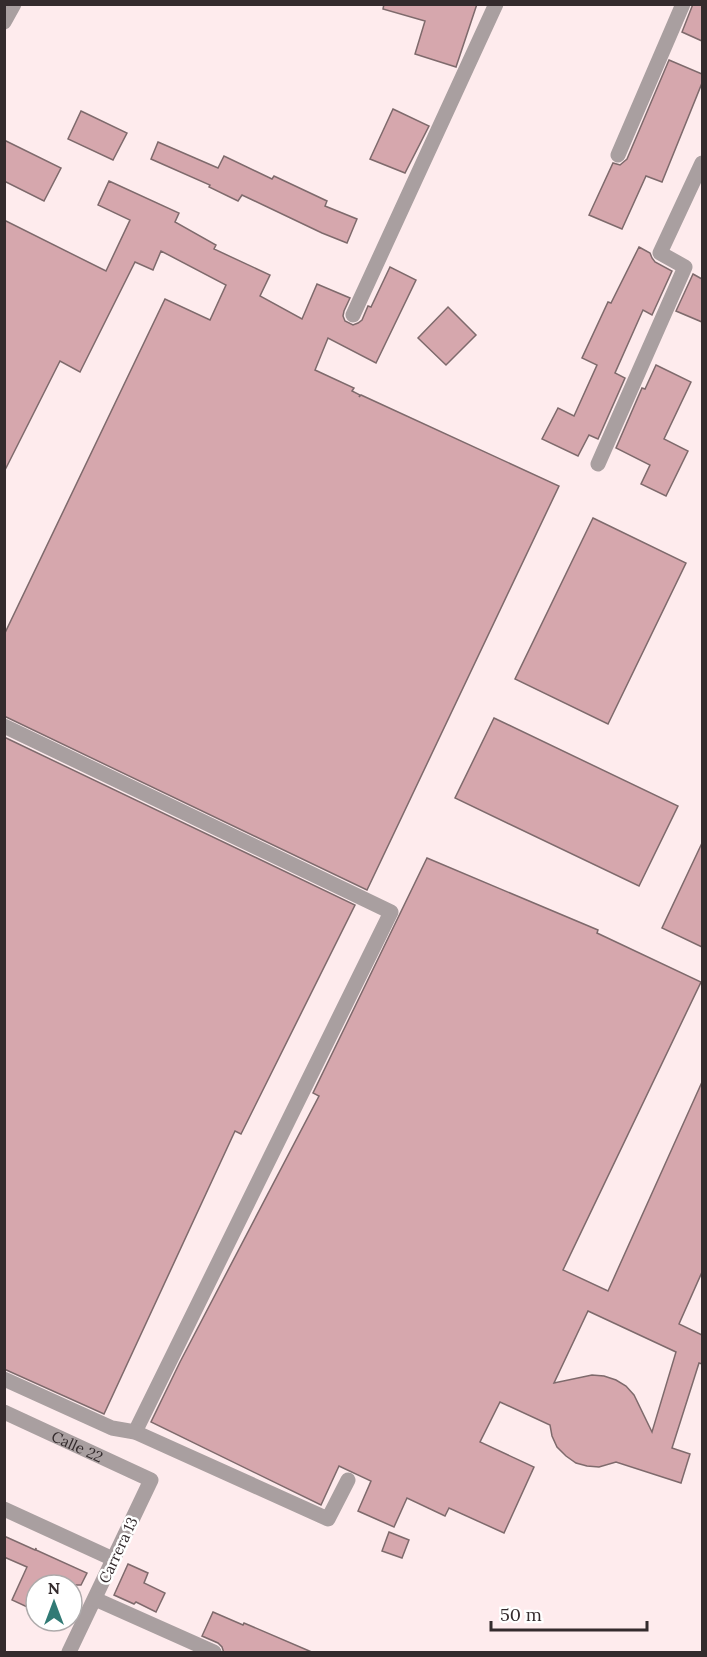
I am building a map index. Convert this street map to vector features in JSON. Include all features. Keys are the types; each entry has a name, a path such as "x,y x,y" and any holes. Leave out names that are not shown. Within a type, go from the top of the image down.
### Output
{"street":[{"path":"4,22 14,4"},
{"path":"353,315 496,4"},
{"path":"618,155 683,4"},
{"path":"598,464 685,267 660,254 702,163"},
{"path":"4,726 391,912 135,1432"},
{"path":"4,1379 112,1428 135,1432 328,1519 348,1480"},
{"name":"Calle 22","path":"4,1412 151,1480"},
{"name":"Carrera 13","path":"69,1653 151,1480"},
{"path":"4,1509 113,1560"},
{"path":"95,1599 214,1653"}],"building":[{"path":"384,4 477,4 456,67 415,54 425,21 383,9"},
{"path":"693,4 702,4 702,41 682,32"},
{"path":"669,60 702,74 702,83 662,182 646,176 622,229 589,215 613,163 620,165 627,159"},
{"path":"393,109 429,126 405,173 370,159"},
{"path":"81,111 127,133 113,160 68,139"},
{"path":"4,140 61,168 44,201 4,181"},
{"path":"158,142 218,168 224,156 272,179 274,176 327,201 325,206 357,219 347,243 242,195 238,201 209,187 210,185 151,159"},
{"path":"109,181 179,213 175,222 216,245 214,249 270,275 260,296 302,319 317,284 350,298 343,316 345,321 353,325 362,320 368,306 371,307 390,267 416,280 376,363 328,338 315,370 354,388 352,391 360,395 359,397 361,395 559,486 367,890 4,716 4,635 165,299 210,320 226,285 161,251 153,270 135,262 80,372 60,361 4,472 4,220 106,271 130,220 98,205"},
{"path":"639,247 650,253 655,262 672,271 652,315 643,310 615,373 625,378 598,439 589,435 578,456 542,439 558,408 574,416 597,365 582,358 608,302 611,303"},
{"path":"693,274 702,279 702,322 676,311"},
{"path":"448,307 476,335 446,365 418,338"},
{"path":"656,365 691,382 664,439 688,451 666,496 641,484 650,465 616,448 642,388 645,389"},
{"path":"593,518 686,563 608,724 515,679"},
{"path":"494,718 678,806 639,886 455,798"},
{"path":"4,737 355,905 241,1134 235,1131 104,1414 4,1369"},
{"path":"702,843 702,947 662,928"},
{"path":"427,858 598,930 597,933 701,982 563,1270 608,1291 702,1082 702,1272 679,1324 702,1335 702,1364 699,1363 672,1448 690,1454 681,1483 616,1462 599,1467 576,1463 557,1447 550,1425 500,1402 480,1442 534,1467 504,1533 449,1508 445,1516 407,1498 394,1527 358,1511 371,1481 339,1466 321,1505 151,1422 319,1096 313,1093","holes":["588,1311 676,1352 652,1432 634,1395 616,1380 592,1375 554,1383"]},
{"path":"389,1532 409,1540 402,1558 382,1551"},
{"path":"4,1536 35,1550 36,1548 87,1573 84,1579 84,1573 24,1573 27,1567 4,1557"},
{"path":"128,1564 148,1573 144,1583 165,1593 156,1612 114,1595"},
{"path":"24,1574 24,1606 12,1600"},
{"path":"213,1612 314,1653 224,1653 218,1643 202,1636"}]}
